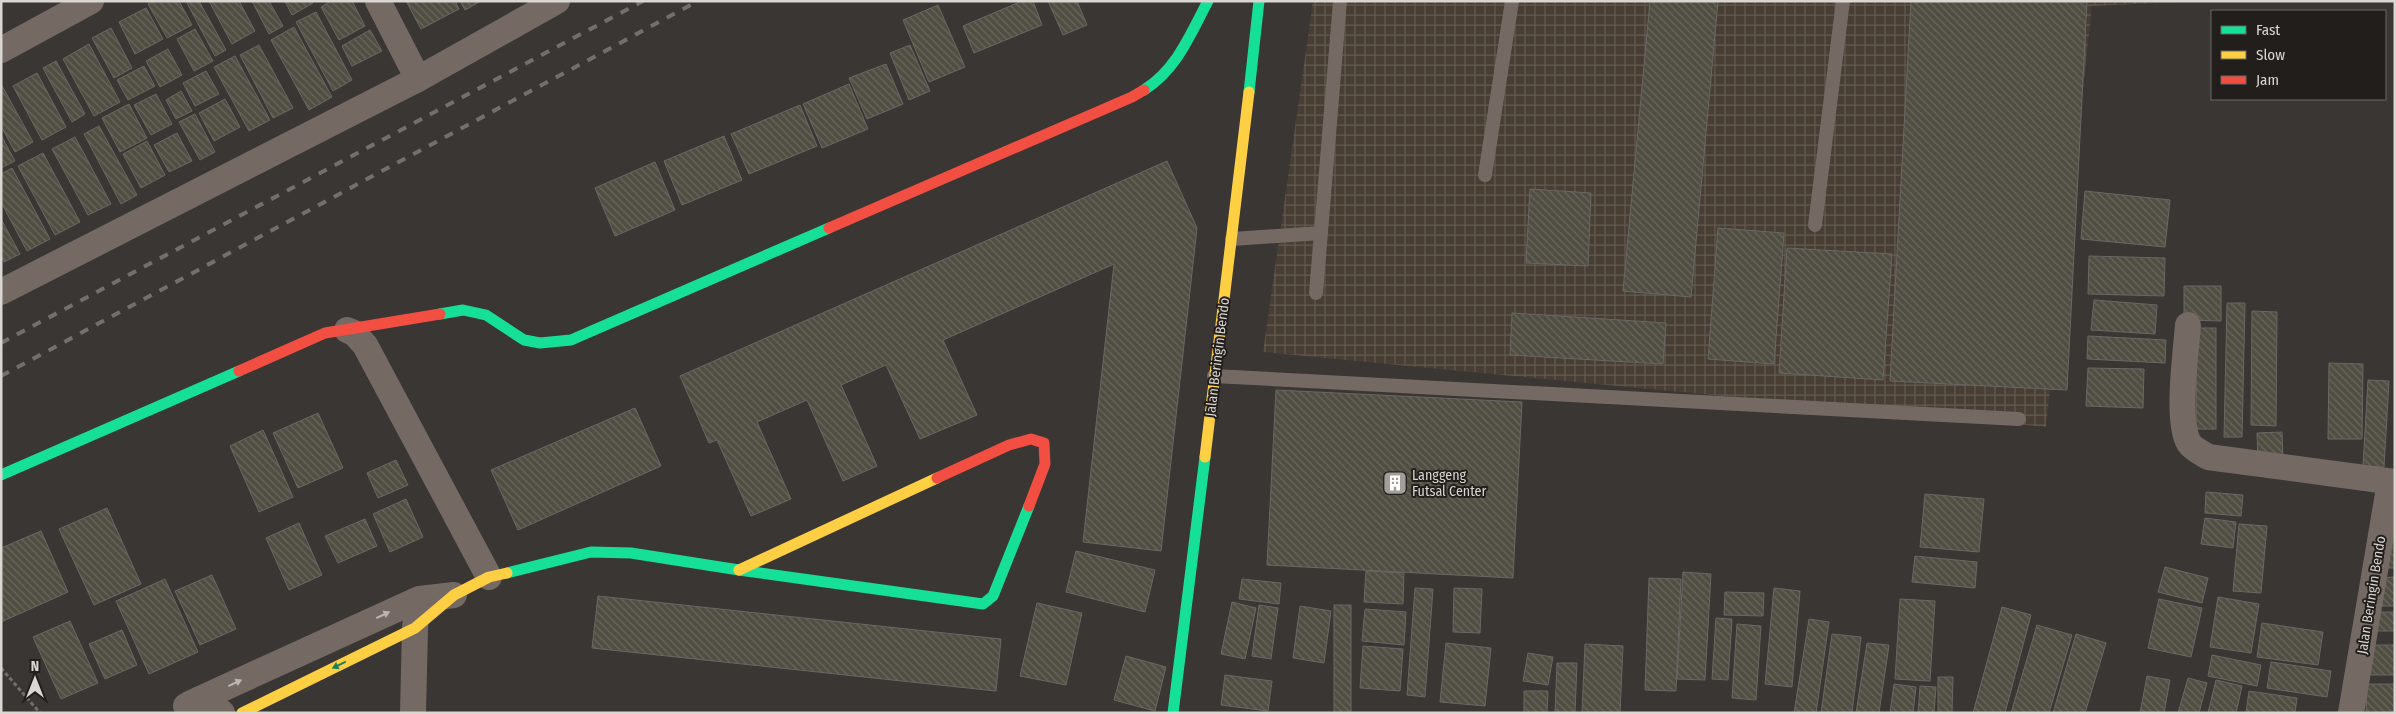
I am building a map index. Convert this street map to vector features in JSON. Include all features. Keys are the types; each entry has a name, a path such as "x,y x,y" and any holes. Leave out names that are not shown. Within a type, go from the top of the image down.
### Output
{"street":[{"path":"1,50 91,1"},
{"path":"378,1 418,79"},
{"path":"1,292 418,79 557,1"},
{"path":"1,474 325,333 463,310 486,315 524,340 540,343 572,340 1132,98 1156,82 1174,64 1208,1"},
{"name":"Jalan Beringin Bendo","path":"1173,713 1232,239 1259,1"},
{"path":"2188,325 2184,432 2190,446 2208,457 2392,482"},
{"path":"347,330 354,333 365,345 489,577"},
{"path":"242,713 415,628 454,595 489,577 591,552 631,553 739,570 983,604 993,596 1045,464 1044,443 1031,439 1009,445 739,570"},
{"name":"Jalan Beringin Bendo","path":"2351,713 2392,482"},
{"path":"184,708 419,598 454,595"},
{"path":"414,713 415,628 419,598"},
{"path":"184,708 202,702 212,705 222,713"}],"lane":[{"path":"1316,293 1340,1"},
{"path":"1485,175 1512,1"},
{"path":"1815,225 1843,1"},
{"path":"1232,239 1321,234"},
{"path":"1214,376 2019,418"}],"path":[{"path":"1,668 40,713"}],"shaded area":[{"path":"1313,1 2199,1 2092,6 2046,427 1263,352"}],"building":[{"path":"154,1 179,1 192,25 167,38 148,4"},
{"path":"186,1 199,1 226,50 215,56"},
{"path":"209,1 239,1 255,31 232,44"},
{"path":"252,1 269,1 283,26 269,34"},
{"path":"285,1 312,1 313,3 292,15"},
{"path":"331,1 352,1 365,26 339,40 321,7"},
{"path":"406,1 455,1 459,9 421,29"},
{"path":"460,1 481,1 465,10"},
{"path":"1022,1 1033,1 1042,25 974,53 963,26"},
{"path":"1048,1 1077,1 1087,25 1063,35"},
{"path":"1650,1 1718,1 1691,297 1623,291"},
{"path":"1911,1 2087,1 2067,390 1890,381"},
{"path":"938,5 965,67 929,82 903,20"},
{"path":"146,8 163,39 135,54 119,22"},
{"path":"316,12 352,80 333,91 296,22"},
{"path":"294,27 332,97 309,110 271,40"},
{"path":"111,28 132,68 114,78 92,38"},
{"path":"195,29 213,61 194,71 177,39"},
{"path":"370,30 382,51 352,66 342,46"},
{"path":"89,44 120,102 94,116 63,59"},
{"path":"259,45 293,108 273,118 240,55"},
{"path":"910,45 930,91 909,100 890,53"},
{"path":"168,49 182,75 160,87 146,61"},
{"path":"235,56 270,120 249,131 214,67"},
{"path":"56,61 85,114 72,122 43,68"},
{"path":"886,64 903,104 867,119 849,78"},
{"path":"144,66 155,86 128,100 117,80"},
{"path":"206,71 219,94 195,106 183,83"},
{"path":"37,73 66,127 42,140 13,86"},
{"path":"1,84 33,142 15,152 1,126"},
{"path":"849,84 868,129 822,148 803,104"},
{"path":"181,91 192,111 176,119 166,100"},
{"path":"156,94 172,124 151,135 134,105"},
{"path":"225,99 240,127 214,141 199,113"},
{"path":"129,104 147,138 120,152 102,118"},
{"path":"800,105 817,146 749,174 731,134"},
{"path":"195,114 215,152 200,160 179,122"},
{"path":"99,126 137,195 121,204 84,134"},
{"path":"177,133 192,161 169,172 154,145"},
{"path":"1,135 15,161 1,168"},
{"path":"724,136 742,180 682,205 664,161"},
{"path":"75,137 111,204 88,215 52,149"},
{"path":"147,141 165,175 141,188 123,154"},
{"path":"43,153 80,222 55,235 18,166"},
{"path":"1167,161 1197,228 1161,551 1083,542 1114,264 943,340 977,415 920,439 886,365 841,385 877,466 843,481 807,400 757,422 791,499 751,516 717,440 709,443 680,376"},
{"path":"655,162 675,210 615,236 595,188"},
{"path":"12,168 50,239 27,251 1,202 1,174"},
{"path":"1530,189 1591,193 1588,266 1526,263"},
{"path":"2085,191 2170,200 2165,247 2081,239"},
{"path":"1,219 20,254 4,262 1,257"},
{"path":"1718,228 1784,233 1774,364 1708,359"},
{"path":"1787,248 1892,254 1883,380 1779,373"},
{"path":"2089,256 2165,258 2164,296 2088,294"},
{"path":"2184,286 2221,286 2221,321 2184,320"},
{"path":"2094,300 2157,305 2155,334 2091,330"},
{"path":"2227,303 2245,303 2242,437 2224,437"},
{"path":"2252,311 2277,312 2276,426 2251,425"},
{"path":"1512,313 1666,323 1663,364 1510,355"},
{"path":"2196,328 2216,328 2216,429 2196,429"},
{"path":"2088,336 2166,340 2165,363 2087,359"},
{"path":"2329,363 2363,364 2362,439 2328,439"},
{"path":"2088,368 2144,369 2143,408 2086,406"},
{"path":"2368,380 2389,381 2384,467 2363,466"},
{"name":"Langgeng Futsal Center","path":"1276,390 1522,402 1513,578 1267,565"},
{"path":"635,408 661,466 518,530 491,470"},
{"path":"318,413 343,468 298,488 273,433"},
{"path":"263,430 293,497 259,512 230,446"},
{"path":"2282,432 2283,460 2258,461 2257,433"},
{"path":"396,460 408,485 378,498 367,473"},
{"path":"2206,492 2243,495 2241,516 2205,513"},
{"path":"1925,494 1984,499 1979,552 1920,547"},
{"path":"406,499 423,537 390,552 373,514"},
{"path":"107,508 141,584 94,605 59,529"},
{"path":"2205,518 2236,522 2233,548 2201,544"},
{"path":"365,519 377,546 338,563 325,536"},
{"path":"299,523 322,575 289,590 266,538"},
{"path":"2239,524 2267,526 2261,593 2233,591"},
{"path":"41,531 68,592 1,622 1,548"},
{"path":"2388,541 2395,541 2395,568 2387,568"},
{"path":"1076,551 1155,570 1145,612 1066,592"},
{"path":"1915,556 1977,562 1975,588 1912,582"},
{"path":"2165,567 2208,578 2202,603 2158,592"},
{"path":"1366,571 1404,573 1403,604 1364,602"},
{"path":"1683,572 1711,574 1705,680 1677,679"},
{"path":"212,575 236,629 200,645 175,591"},
{"path":"2395,577 2395,606 2380,606 2379,578"},
{"path":"1649,578 1681,579 1676,691 1645,690"},
{"path":"165,579 198,652 149,674 116,601"},
{"path":"1242,579 1281,583 1279,604 1239,599"},
{"path":"1415,588 1433,589 1425,697 1407,695"},
{"path":"1454,588 1482,589 1480,633 1453,632"},
{"path":"1774,588 1800,591 1792,687 1765,684"},
{"path":"1725,592 1764,593 1763,616 1724,615"},
{"path":"598,596 1001,639 996,691 592,648"},
{"path":"2218,597 2259,604 2251,653 2210,647"},
{"path":"1900,599 1935,601 1930,681 1895,679"},
{"path":"2159,599 2202,608 2191,657 2148,648"},
{"path":"1232,602 1256,608 1245,659 1221,654"},
{"path":"1037,603 1082,613 1066,685 1020,676"},
{"path":"1259,605 1278,608 1271,659 1252,656"},
{"path":"1334,605 1351,605 1351,713 1334,713"},
{"path":"1300,606 1331,611 1324,663 1293,658"},
{"path":"2002,607 2031,615 2005,713 1973,713"},
{"path":"1365,609 1406,612 1404,645 1362,641"},
{"path":"2371,612 2395,612 2395,631 2371,631"},
{"path":"1716,618 1732,619 1728,680 1712,679"},
{"path":"1809,619 1829,622 1816,713 1794,713"},
{"path":"70,621 98,683 61,699 33,637"},
{"path":"2262,623 2323,632 2318,665 2257,657"},
{"path":"1737,624 1761,626 1756,700 1732,698"},
{"path":"2037,625 2072,635 2049,713 2011,713"},
{"path":"122,630 137,665 105,679 89,644"},
{"path":"1832,634 1861,637 1852,713 1821,713"},
{"path":"2076,634 2106,643 2085,713 2053,713"},
{"path":"1446,643 1491,648 1485,706 1440,702"},
{"path":"1867,643 1889,645 1879,713 1856,713"},
{"path":"1585,644 1623,646 1620,713 1582,713"},
{"path":"2371,645 2395,645 2395,675 2371,675"},
{"path":"1363,646 1403,649 1400,691 1360,688"},
{"path":"1528,653 1553,657 1548,685 1523,681"},
{"path":"2212,655 2261,665 2257,686 2208,676"},
{"path":"1126,656 1166,667 1155,711 1114,700"},
{"path":"2271,662 2331,671 2327,697 2267,688"},
{"path":"1557,663 1577,663 1575,713 1555,713"},
{"path":"1225,675 1272,681 1268,711 1221,705"},
{"path":"2147,676 2170,680 2164,713 2140,713"},
{"path":"1938,677 1953,677 1952,713 1938,713"},
{"path":"2188,678 2207,683 2199,713 2178,713"},
{"path":"2216,680 2242,686 2236,713 2208,713"},
{"path":"1894,684 1916,687 1913,713 1890,713"},
{"path":"2367,684 2395,684 2395,713 2366,713"},
{"path":"1920,686 1936,687 1934,713 1918,713"},
{"path":"1524,691 1548,691 1547,713 1524,713"},
{"path":"2249,691 2297,698 2295,713 2246,713"}],"railway":[{"path":"1,343 643,1"},
{"path":"1,376 698,1"}],"traffic: fast":[{"path":"1144,90 1155,82 1174,62 1189,39 1208,1"},
{"path":"1249,92 1259,1"},
{"path":"440,314 463,310 486,315 524,340 540,343 571,340 829,228"},
{"path":"1,475 239,371"},
{"path":"1173,713 1205,457"},
{"path":"739,570 983,604 993,596 1029,506"},
{"path":"507,573 591,552 631,553 739,570"}],"traffic: slow":[{"path":"1205,457 1249,92"},
{"path":"739,570 937,478"},
{"path":"242,713 415,628 454,595 489,577 507,573"}],"traffic: jam":[{"path":"829,228 1132,97 1144,90"},
{"path":"239,371 325,333 440,314"},
{"path":"937,478 1009,445 1031,439 1044,443 1045,464 1029,506"}],"place":[{"name":"Langgeng Futsal Center","path":"1395,483"}]}
